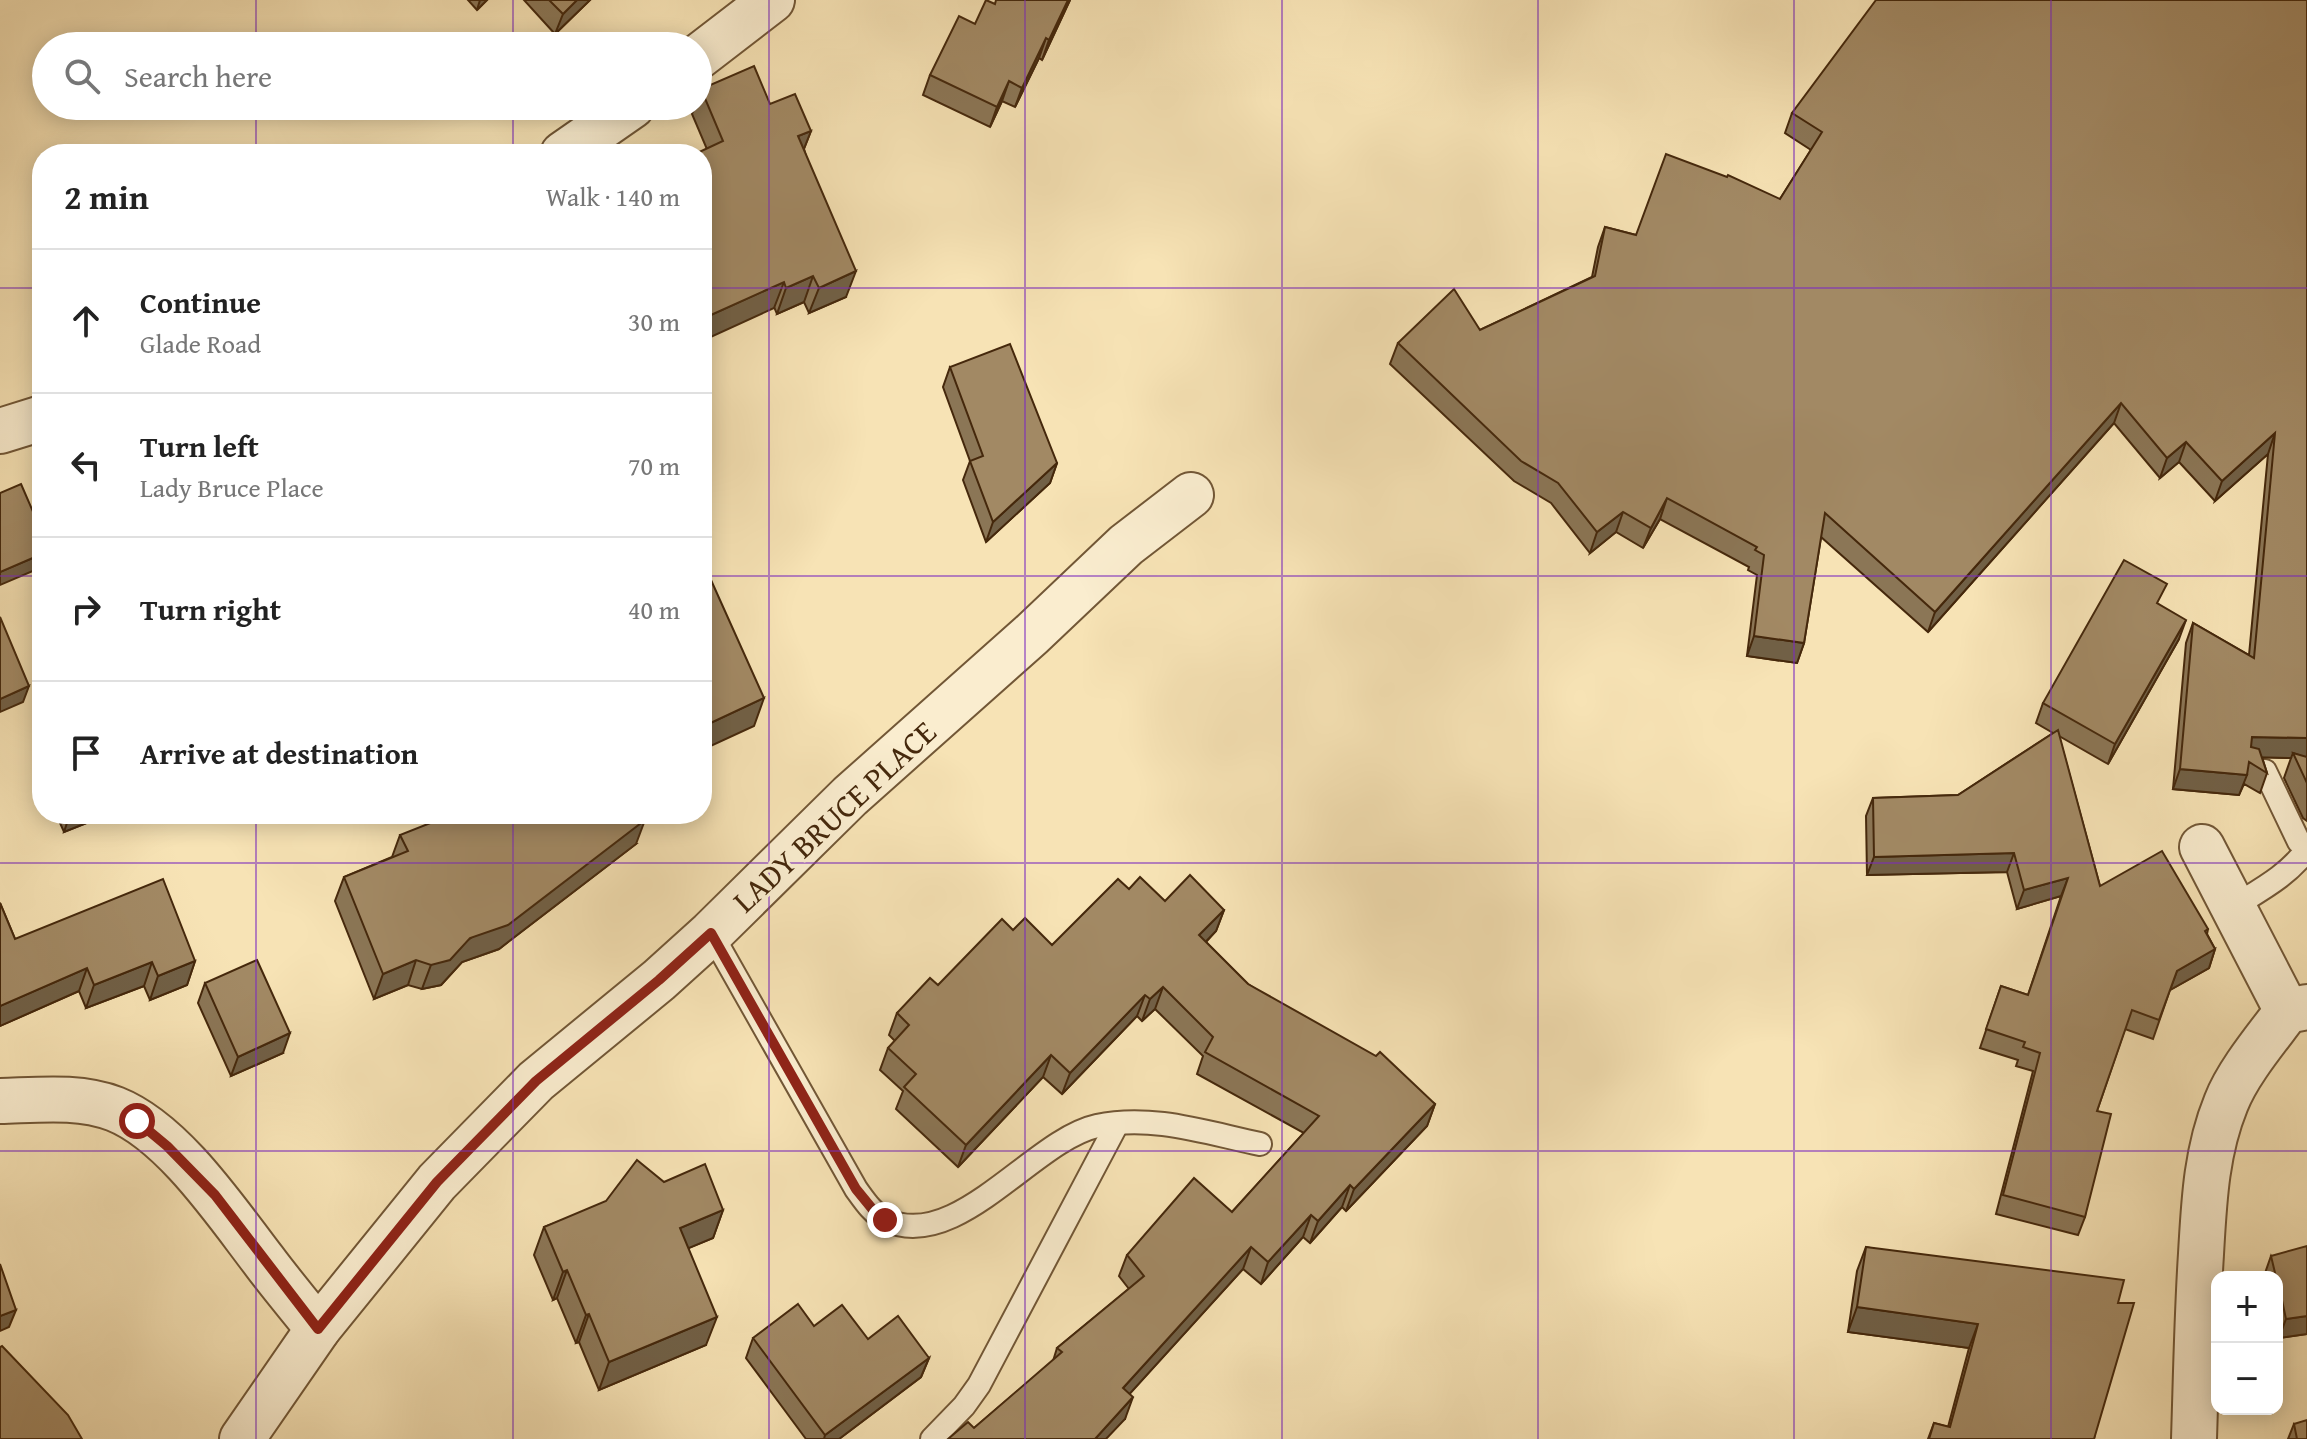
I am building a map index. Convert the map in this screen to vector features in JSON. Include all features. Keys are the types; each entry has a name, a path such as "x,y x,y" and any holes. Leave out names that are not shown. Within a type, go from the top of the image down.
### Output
{"street":[{"path":"712,46 772,0"},
{"path":"577,144 612,120"},
{"path":"0,431 32,421"},
{"name":"LADY BRUCE PLACE","path":"242,1439 318,1329 437,1182 536,1081 659,980 850,796 1031,635 1126,545 1191,495"},
{"path":"2194,1439 2199,1280 2211,1145 2227,1099 2297,1009 2233,907 2202,847"},
{"path":"0,1101 62,1099 96,1103 137,1121 167,1146 215,1195 318,1329"}],"lane":[{"path":"2233,907 2297,864 2307,848 2299,842 2265,771"},
{"path":"711,933 856,1189 885,1220 926,1225 952,1216 981,1200 1070,1138 1097,1126 1141,1121 1161,1123 1260,1144"},
{"path":"932,1439 964,1406 979,1385 1117,1124"}],"building":[{"path":"549,0 577,0 563,14"},
{"path":"986,0 995,4 996,0 1068,0 1022,88 1009,81 997,107 930,75 959,16 975,24"},
{"path":"1876,0 2307,0 2307,738 2252,737 2251,747 2259,749 2267,773 2249,762 2247,775 2180,769 2193,623 2254,658 2275,433 2222,481 2186,442 2167,458 2121,403 1935,612 1825,513 1804,643 1754,636 1764,555 1755,550 1757,547 1667,498 1651,528 1623,512 1597,532 1558,483 1521,461 1398,343 1454,289 1480,330 1595,276 1605,227 1636,235 1666,154 1728,175 1780,199 1822,132 1792,113"},
{"path":"754,66 770,104 795,94 811,131 798,136 856,271 819,288 813,276 786,288 784,282 712,314 712,146 723,141 712,115 712,84"},
{"path":"1010,344 1057,463 993,522 970,461 983,456 950,367"},
{"path":"21,484 32,509 32,558 0,572 0,493"},
{"path":"2124,560 2167,584 2157,603 2186,620 2115,744 2043,703"},
{"path":"712,582 764,698 712,722"},
{"path":"0,617 29,686 0,699"},
{"path":"2058,730 2100,886 2162,851 2208,929 2205,931 2215,949 2177,971 2159,1020 2132,1010 2097,1111 2111,1114 2085,1217 2003,1195 2040,1053 2023,1047 2025,1042 1986,1029 2001,986 2028,995 2068,878 2024,890 2014,853 1874,857 1873,798 1958,795"},
{"path":"2293,753 2307,757 2307,783"},
{"path":"428,824 640,824 508,925 470,938 450,960 431,965 416,960 383,974 344,877 408,851 400,835"},
{"path":"1190,875 1224,910 1199,935 1248,984 1376,1056 1380,1052 1435,1104 1354,1189 1350,1185 1318,1221 1311,1215 1268,1262 1251,1247 1123,1388 1133,1397 1095,1439 948,1439 968,1422 974,1428 1062,1352 1057,1348 1144,1276 1127,1255 1194,1178 1232,1212 1319,1116 1205,1052 1213,1037 1163,987 1150,999 1145,995 1070,1073 1051,1055 966,1145 904,1087 916,1074 888,1048 909,1025 897,1013 930,978 938,985 1002,919 1013,930 1025,918 1052,945 1118,879 1129,889 1140,877 1165,901"},
{"path":"163,879 195,961 158,976 152,962 94,985 87,968 0,1006 0,903 15,939"},
{"path":"257,960 290,1033 238,1057 205,983"},
{"path":"637,1160 664,1182 705,1164 723,1210 680,1228 717,1317 609,1362 589,1314 586,1315 567,1270 563,1272 544,1227 606,1201"},
{"path":"2307,1246 2307,1316 2286,1319 2283,1271 2275,1271 2271,1256"},
{"path":"1866,1247 2124,1280 2118,1303 2134,1303 2094,1439 1929,1439 1934,1423 1950,1427 1978,1324 1857,1307"},
{"path":"0,1264 16,1310 0,1316"},
{"path":"798,1304 814,1326 842,1305 868,1339 898,1316 929,1358 825,1435 753,1338"},
{"path":"2,1346 68,1415 82,1439 0,1439"},
{"path":"2307,1420 2307,1439 2297,1439 2294,1424"}],"route":[{"path":"137,1121 167,1146 215,1195 318,1329 437,1182 536,1081 711,933 856,1189 885,1220"}]}
